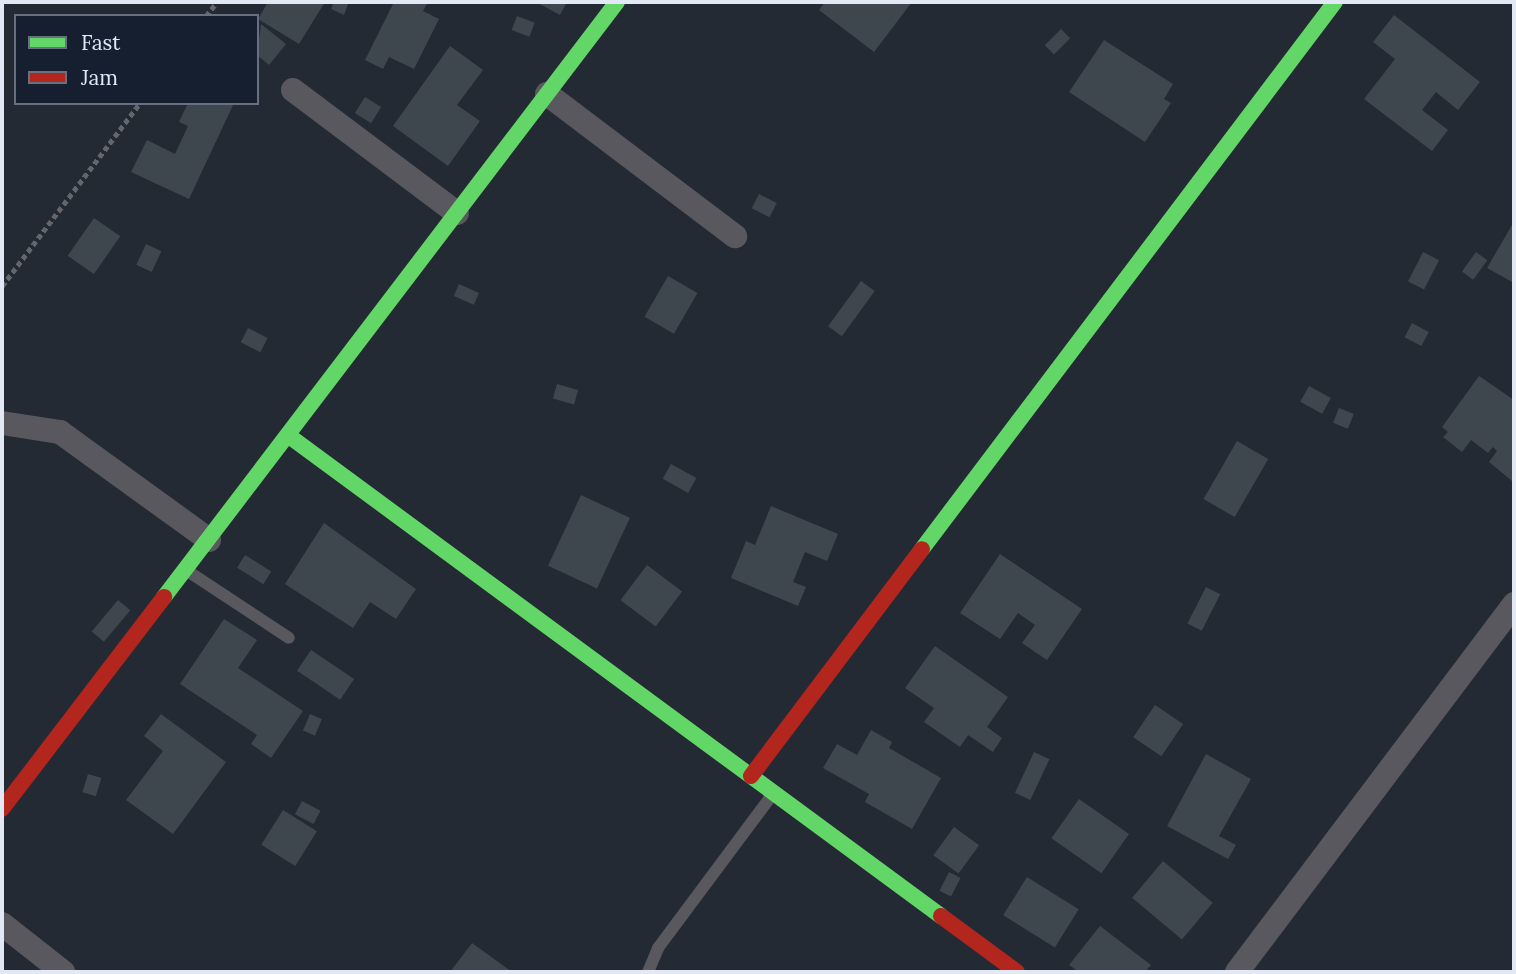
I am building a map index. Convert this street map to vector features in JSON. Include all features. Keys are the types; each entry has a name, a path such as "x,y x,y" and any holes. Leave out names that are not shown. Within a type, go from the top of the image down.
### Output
{"street":[{"path":"2,809 289,436 617,2"},
{"path":"751,776 1335,2"},
{"path":"293,90 457,213"},
{"path":"547,94 735,236"},
{"path":"2,423 60,432 209,540"},
{"path":"289,436 1017,972"},
{"path":"1237,972 1514,604"},
{"path":"2,924 64,972"}],"lane":[{"path":"186,569 289,638"},
{"path":"649,972 666,938 774,792"}],"path":[{"path":"2,286 138,105"}],"building":[{"path":"268,2 325,2 299,44 259,17"},
{"path":"334,2 349,2 344,15 331,9"},
{"path":"394,2 428,2 423,11 439,19 414,69 389,57 383,69 365,60"},
{"path":"536,2 567,2 560,15"},
{"path":"825,2 912,2 874,52 819,10"},
{"path":"1394,15 1480,82 1458,110 1436,92 1422,110 1448,130 1432,151 1364,99 1395,59 1373,42"},
{"path":"517,16 535,23 529,37 512,30"},
{"path":"261,24 286,44 269,65 259,57"},
{"path":"1061,29 1070,38 1054,54 1045,45"},
{"path":"1104,40 1173,84 1164,99 1171,103 1145,142 1069,92"},
{"path":"450,46 483,70 457,105 480,121 448,166 393,126"},
{"path":"365,97 381,107 371,123 355,113"},
{"path":"187,105 233,105 189,199 131,172 147,140 175,154 188,126 179,122"},
{"path":"759,194 777,203 770,217 752,208"},
{"path":"94,218 120,236 94,274 68,256"},
{"path":"1512,225 1514,226 1514,283 1487,268"},
{"path":"146,244 161,251 152,272 136,265"},
{"path":"1423,252 1439,260 1424,290 1408,281"},
{"path":"1476,252 1487,260 1473,280 1462,271"},
{"path":"668,276 697,293 674,334 644,317"},
{"path":"861,281 875,291 842,336 828,326"},
{"path":"459,284 479,293 474,305 454,296"},
{"path":"1412,323 1429,332 1421,346 1404,337"},
{"path":"248,328 268,338 260,352 241,342"},
{"path":"1479,376 1514,400 1512,481 1489,462 1497,451 1493,447 1488,453 1471,440 1462,452 1443,437 1448,432 1442,427"},
{"path":"557,384 578,390 574,404 553,398"},
{"path":"1309,386 1331,398 1322,414 1300,402"},
{"path":"1339,408 1354,414 1348,429 1333,423"},
{"path":"1237,441 1268,459 1235,517 1204,499"},
{"path":"671,464 696,478 688,493 663,479"},
{"path":"581,495 630,518 597,589 548,566"},
{"path":"771,506 838,534 827,561 805,552 793,582 806,587 798,606 731,578 746,541 755,545"},
{"path":"324,523 416,589 396,619 370,602 353,628 285,584"},
{"path":"1000,554 1082,609 1047,660 1022,643 1035,625 1018,613 1000,639 960,613"},
{"path":"245,555 271,571 263,584 237,568"},
{"path":"647,565 682,591 656,627 621,600"},
{"path":"1206,587 1220,594 1202,631 1187,624"},
{"path":"118,600 130,610 104,642 92,631"},
{"path":"224,619 257,640 238,668 303,711 271,758 251,744 257,735 180,684"},
{"path":"935,646 1008,697 987,727 1002,738 993,752 968,735 960,747 924,722 934,708 905,688"},
{"path":"311,650 354,679 340,700 297,671"},
{"path":"1155,705 1183,724 1161,756 1133,737"},
{"path":"161,714 226,762 173,834 126,800 163,751 144,736"},
{"path":"310,714 322,719 315,736 303,731"},
{"path":"871,730 892,742 889,748 941,778 912,829 865,802 869,794 823,768 837,744 857,755"},
{"path":"1034,752 1049,759 1030,800 1015,793"},
{"path":"1206,754 1251,779 1219,836 1236,845 1228,859 1167,826"},
{"path":"88,774 101,778 96,796 82,792"},
{"path":"1079,799 1129,834 1101,873 1051,838"},
{"path":"302,801 321,811 313,824 295,814"},
{"path":"283,810 317,831 295,866 261,845"},
{"path":"954,827 979,845 959,874 933,855"},
{"path":"1163,861 1213,903 1182,940 1132,898"},
{"path":"949,872 961,878 951,897 939,891"},
{"path":"1027,877 1079,909 1055,947 1003,915"},
{"path":"1100,926 1151,965 1145,972 1079,972 1069,965"},
{"path":"472,943 512,972 450,972"}],"traffic: fast":[{"path":"164,597 617,2"},
{"path":"922,549 1335,2"},
{"path":"289,436 941,916"}],"traffic: jam":[{"path":"751,776 922,549"},
{"path":"2,809 164,597"},
{"path":"941,916 1017,972"}]}
